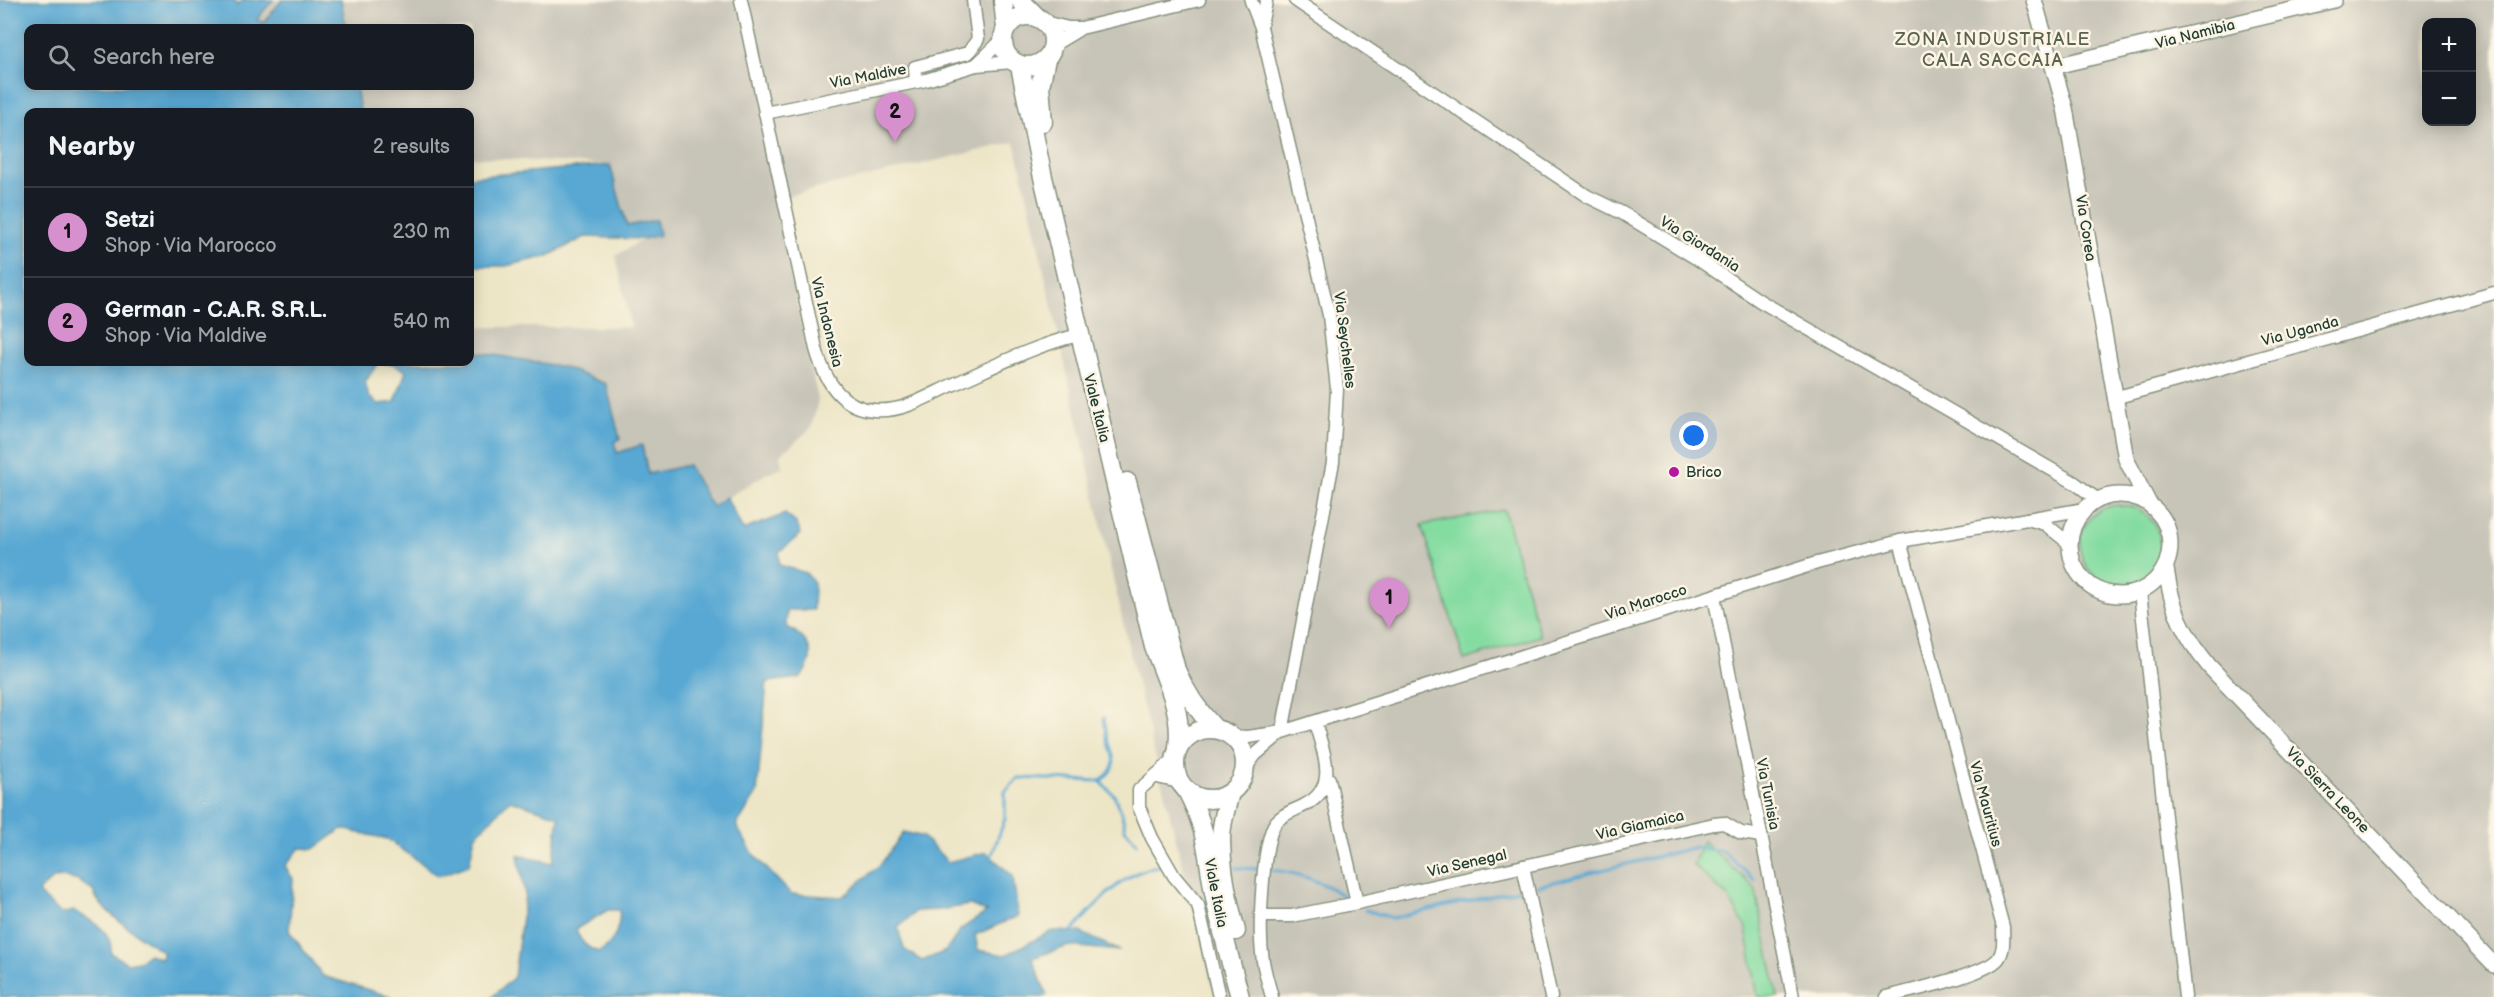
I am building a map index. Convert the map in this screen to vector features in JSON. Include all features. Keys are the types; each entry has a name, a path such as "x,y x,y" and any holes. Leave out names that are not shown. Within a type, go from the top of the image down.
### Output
{"main road":[{"path":"1003,0 1006,54 1017,64 1036,65 1050,52 1052,33 1020,0"},
{"path":"1004,34 1010,23 1020,17 1041,20"},
{"name":"Viale Italia","path":"1050,52 1040,86 1041,110 1051,172 1165,633 1184,690 1196,707 1223,732"},
{"name":"Viale Italia","path":"1017,64 1154,647 1176,702 1179,717 1176,753"},
{"path":"1194,732 1223,732 1242,750 1245,769 1237,786 1230,793 1219,798 1197,797 1183,787 1175,771 1176,753 1185,738 1194,732"},
{"name":"Viale Italia","path":"1183,787 1197,810 1206,837 1214,894 1240,997"},
{"name":"Viale Italia","path":"1230,793 1222,823 1223,863 1233,922 1252,997"}],"street":[{"name":"Via Indonesia","path":"741,0 816,349 827,381 839,394 851,403 875,410 906,406 1038,347 1079,335"},
{"path":"916,82 915,67 968,53 978,39 973,0"},
{"path":"1041,20 1068,28 1081,28 1199,0"},
{"path":"1250,0 1258,4 1267,1"},
{"name":"Via Seychelles","path":"1250,0 1261,27 1329,315 1337,389 1333,462 1282,732"},
{"name":"Via Giordania","path":"1295,0 1587,196 1622,213 1696,258 1760,301 2075,483 2092,504"},
{"name":"Via Corea","path":"2034,0 2066,108 2126,459"},
{"name":"Via Namibia","path":"2055,66 2334,0"},
{"name":"Via Seychelles","path":"1261,27 1267,1"},
{"path":"1050,52 1081,28"},
{"name":"Via Maldive","path":"976,65 1004,34"},
{"name":"Via Maldive","path":"765,113 916,82 976,65 1017,64"},
{"name":"Via Uganda","path":"2114,398 2494,293"},
{"path":"2113,495 2123,476 2126,459"},
{"path":"2126,459 2148,502 2162,516 2170,536 2171,554 2166,569 2145,590 2121,596 2104,594 2080,576 2072,560 2070,544 2076,521 2092,504 2113,495 2131,495 2148,502"},
{"name":"Via Marocco","path":"1223,732 1248,737 1282,732 1817,563 1900,542 2092,504"},
{"path":"2023,518 2045,524 2070,544"},
{"name":"Via Mauritius","path":"1886,997 1984,970 1998,959 2003,945 2003,927 1900,542"},
{"name":"Via Sierra Leone","path":"2166,569 2173,608 2193,647 2494,965"},
{"path":"2145,590 2186,997"},
{"name":"Via Sierra Leone","path":"2145,590 2173,608"},
{"name":"Via Tunisia","path":"1714,596 1792,997"},
{"path":"1315,722 1357,903"},
{"name":"Via Marocco","path":"1245,769 1255,754 1282,732"},
{"path":"1176,753 1157,777 1150,779 1139,790 1139,807 1168,866 1198,905 1220,997"},
{"path":"1272,997 1262,950 1262,916 1269,836 1276,822 1286,813 1317,798 1324,789 1327,773"},
{"path":"1157,777 1183,787"},
{"name":"Via Giamaica","path":"1523,866 1714,824 1724,823 1741,833 1761,836"},
{"name":"Via Senegal","path":"1262,916 1292,916 1523,866 1551,997"}],"shaded area":[{"path":"273,0 282,0 263,23 257,19"},
{"path":"341,0 2494,0 2494,997 1215,997 1131,658 1015,142 774,199 818,400 811,428 780,455 782,467 769,472 712,507 688,465 648,474 617,453 614,441 563,367 474,352 474,327 631,327 616,256 643,239 659,235 627,227 610,165 474,157 474,108 359,108 357,90 474,90 474,24 345,24"}],"green space":[{"path":"2112,505 2128,505 2149,516 2160,537 2160,553 2149,574 2128,585 2112,585 2098,579 2086,567 2080,553 2080,537 2086,523 2098,511"},
{"path":"1504,510 1540,636 1464,660 1422,525"},
{"path":"1703,841 1755,888 1778,997 1758,997 1746,928 1729,898 1693,865"}],"water":[{"path":"0,0 232,0 238,5 243,0 273,0 257,19 263,23 282,0 341,0 345,24 24,24 24,90 357,90 359,108 24,108 24,366 376,366 365,382 369,397 379,404 395,402 406,371 397,366 474,366 474,352 563,367 606,384 620,439 614,442 617,453 642,445 648,474 688,465 712,507 726,497 743,530 785,514 796,523 801,534 779,552 779,565 806,573 814,583 813,610 787,610 786,626 806,642 810,654 809,662 800,678 767,682 757,793 736,826 754,855 791,894 842,897 881,864 904,832 923,837 948,862 986,852 1013,876 1018,916 975,935 978,950 1005,955 1052,931 1080,932 1120,951 1069,946 1032,958 1047,995 1043,997 492,997 514,977 525,894 518,855 553,863 559,816 510,800 475,836 469,865 439,876 387,839 342,829 314,849 300,848 285,866 293,879 289,931 323,976 392,997 0,997","holes":["62,877 79,881 94,892 97,900 113,916 163,952 162,959 149,954 139,961 127,963 111,953 109,938 100,927 74,911 62,914 39,894 39,890 55,878","970,905 987,912 961,929 946,951 922,961 904,949 898,928 916,911","608,910 619,910 619,922 609,944 599,952 584,944 576,929"]},
{"path":"610,165 627,226 656,220 659,235 643,239 585,237 548,256 506,266 474,266 474,177"}],"waterway":[{"path":"1101,781 1114,764 1104,718"},
{"path":"991,857 1005,819 1005,792 1018,778 1100,781 1114,795 1125,829 1137,843"},
{"path":"1537,886 1696,847 1722,851 1755,880"},
{"path":"1071,932 1101,900 1124,880 1150,868 1164,866"},
{"path":"1237,868 1262,869"},
{"path":"1269,870 1308,878 1345,897"},
{"path":"1365,910 1393,918 1518,890"}],"place":[{"name":"German - C.A.R. S.R.L.","path":"895,142"},
{"name":"Brico","path":"1674,472"},
{"name":"Setzi","path":"1389,628"}],"district":[{"name":"ZONA INDUSTRIALE CALA SACCAIA","path":"1993,49"}]}
